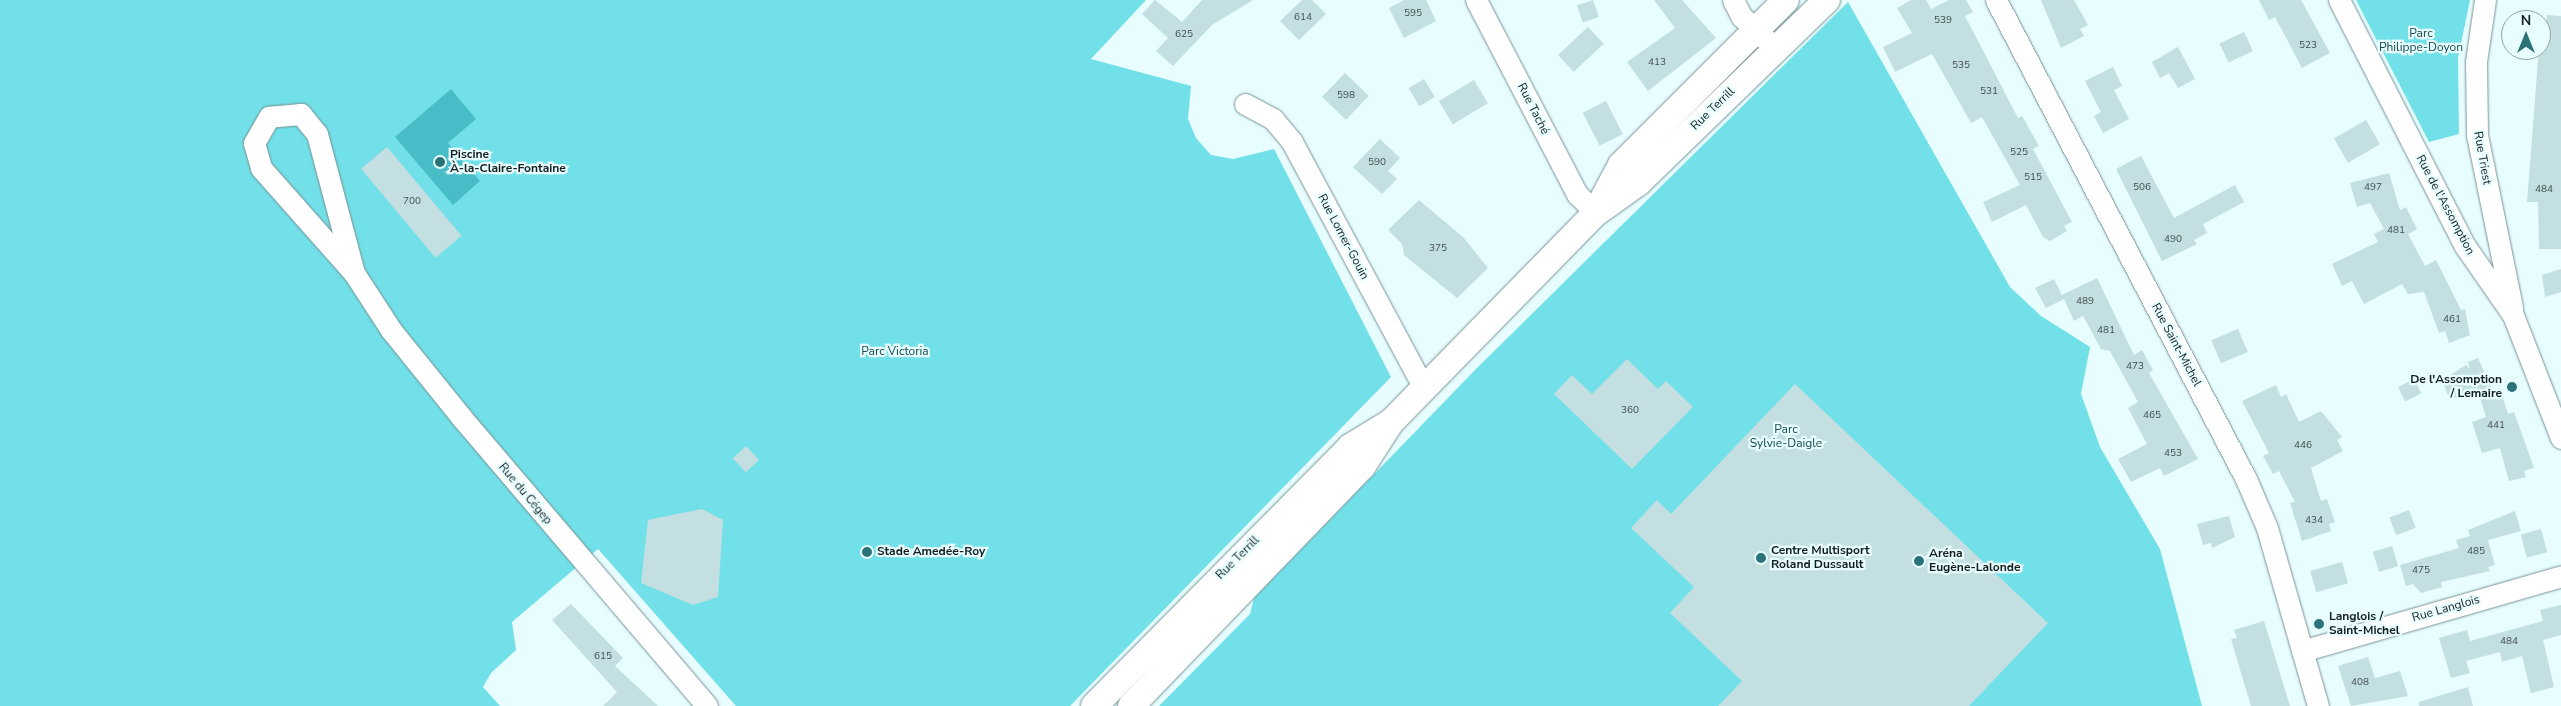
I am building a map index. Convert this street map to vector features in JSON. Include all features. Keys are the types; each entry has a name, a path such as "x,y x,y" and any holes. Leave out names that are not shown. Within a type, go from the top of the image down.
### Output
{"street":[{"name":"Rue Taché","path":"1476,0 1577,194 1596,213"},
{"path":"1733,0 1755,29 1775,48"},
{"name":"Rue Terrill","path":"1596,213 1621,165 1786,0"},
{"name":"Rue Terrill","path":"1131,706 1362,467 1391,422 1596,213 1638,183 1775,48 1827,0"},
{"name":"Rue Saint-Michel","path":"1996,0 2246,479 2267,528 2318,706"},
{"name":"Rue de l'Assomption","path":"2339,0 2465,246 2513,315 2560,430"},
{"name":"Rue Triest","path":"2485,0 2476,62 2477,135 2513,315"},
{"name":"Rue Lomer-Gouin","path":"1245,104 1273,119 1292,142 1424,388"},
{"name":"Rue du Cégep","path":"354,273 314,128 301,114 269,117 254,143 261,168 354,273 422,370 707,706"},
{"name":"Rue Terrill","path":"1094,706 1350,447 1391,422"},
{"name":"Rue Langlois","path":"2302,651 2561,576"}],"green space":[{"name":"Parc Victoria","path":"0,0 1146,0 1091,59 1191,86 1188,119 1196,138 1211,155 1233,159 1274,149 1391,377 1070,706 736,706 598,549 512,622 516,650 491,673 483,687 500,706 0,706"},
{"name":"Parc Philippe-Doyon","path":"2356,0 2470,0 2458,58 2459,134 2429,142"},
{"name":"Parc Sylvie-Daigle","path":"1848,2 2010,287 2041,316 2090,347 2081,394 2100,447 2160,549 2202,706 1159,706 1250,614 1254,598 1477,368"}],"shaded area":[{"name":"Piscine À-la-Claire-Fontaine","path":"451,89 476,119 448,143 480,181 453,205 395,137"}],"building":[{"path":"1155,0 1182,22 1202,0 1253,0 1212,25 1173,66 1156,51 1168,38 1142,14"},
{"path":"1302,0 1312,0 1326,14 1299,40 1280,21"},
{"path":"1404,0 1426,0 1436,21 1404,38 1389,8"},
{"path":"1593,0 1599,17 1583,23 1577,6"},
{"path":"1654,0 1682,0 1716,38 1648,91 1627,62 1675,28"},
{"path":"1911,0 1926,0 1931,9 1949,0 1966,0 1973,12 1965,16 2018,118 2022,116 2039,146 2033,149 2072,222 2064,226 2067,231 2050,241 2043,237 2026,205 1992,222 1983,202 2020,185 1982,117 1971,123 1932,54 1895,72 1883,47 1912,33 1897,8"},
{"path":"2041,0 2074,0 2088,25 2080,29 2084,36 2061,48"},
{"path":"2259,0 2301,0 2330,53 2302,68 2275,17 2269,20"},
{"path":"2551,15 2561,16 2561,249 2539,249 2538,202 2527,202 2538,60 2551,60"},
{"path":"1588,27 1604,44 1574,72 1558,55"},
{"path":"2244,32 2253,51 2228,62 2220,43"},
{"path":"2178,47 2195,79 2178,88 2169,73 2160,78 2152,62"},
{"path":"2113,67 2122,86 2114,90 2129,119 2103,133 2094,116 2101,112 2085,81"},
{"path":"1345,73 1369,96 1346,120 1322,97"},
{"path":"1424,79 1435,97 1419,106 1409,88"},
{"path":"1474,80 1488,103 1453,124 1439,101"},
{"path":"1606,101 1623,134 1600,146 1583,113"},
{"path":"2366,120 2380,144 2348,163 2334,138"},
{"path":"1380,139 1400,158 1388,171 1397,179 1382,194 1353,167"},
{"path":"387,147 462,236 436,258 361,169"},
{"path":"2141,156 2174,218 2235,185 2244,202 2203,224 2207,233 2194,240 2197,244 2162,261 2116,169"},
{"path":"2389,173 2400,210 2406,207 2417,229 2408,234 2425,266 2436,260 2461,310 2465,309 2470,335 2449,343 2445,331 2439,333 2424,292 2408,294 2402,284 2364,304 2352,281 2342,286 2332,264 2378,242 2374,234 2384,229 2370,203 2357,207 2350,183"},
{"path":"1419,200 1463,237 1488,268 1457,298 1404,255 1402,244 1388,230"},
{"path":"2561,269 2561,292 2545,297 2542,275"},
{"path":"2097,278 2134,355 2142,350 2153,370 2149,373 2198,459 2164,476 2160,468 2131,482 2118,459 2147,444 2128,408 2138,402 2110,351 2101,349 2083,316 2074,321 2064,299 2046,308 2035,288 2054,279 2062,295"},
{"path":"2238,329 2248,352 2221,363 2211,340"},
{"path":"2478,358 2497,400 2503,398 2508,414 2514,412 2534,468 2524,471 2526,477 2509,481 2500,448 2482,453 2472,422 2486,417 2477,388 2450,400 2442,380 2466,365 2470,369 2468,362"},
{"path":"1627,359 1658,389 1666,381 1693,407 1632,469 1554,394 1572,375 1592,394"},
{"path":"2414,379 2421,393 2405,401 2398,387"},
{"path":"1795,384 2048,623 1969,706 1718,706 1742,681 1670,613 1694,587 1631,528 1657,500 1671,514"},
{"path":"2276,385 2281,397 2286,394 2299,422 2321,411 2342,437 2337,440 2343,451 2311,468 2321,501 2327,499 2335,522 2329,524 2331,531 2302,541 2290,503 2295,502 2279,471 2273,474 2263,456 2269,453 2242,401"},
{"path":"746,446 759,460 746,472 733,458"},
{"path":"702,509 723,520 718,597 693,605 641,583 648,520"},
{"path":"2409,510 2416,528 2396,535 2389,518"},
{"path":"2515,511 2521,531 2488,540 2495,565 2488,567 2490,571 2441,582 2442,587 2421,593 2413,584 2406,586 2400,565 2459,548 2456,540 2470,536 2468,530"},
{"path":"2229,516 2235,537 2212,548 2211,543 2203,545 2197,524"},
{"path":"2541,529 2547,552 2527,558 2521,534"},
{"path":"2392,546 2398,566 2379,572 2373,552"},
{"path":"2342,562 2348,583 2316,592 2310,571"},
{"path":"571,604 623,658 615,666 658,706 603,706 617,692 552,620"},
{"path":"2561,605 2561,635 2543,640 2554,687 2531,693 2522,656 2502,662 2500,652 2466,661 2470,673 2451,678 2439,638 2467,630 2470,641 2543,621 2540,610"},
{"path":"2264,621 2290,706 2251,706 2231,639 2237,638 2234,630"},
{"path":"2368,657 2375,678 2400,671 2408,696 2351,706 2338,666"},
{"path":"2468,687 2473,706 2419,706 2419,702"}],"place":[{"name":"Piscine À-la-Claire-Fontaine","path":"440,162"},
{"name":"De l'Assomption / Lemaire","path":"2512,387"},
{"name":"Stade Amedée-Roy","path":"867,552"},
{"name":"Centre Multisport Roland Dussault","path":"1761,558"},
{"name":"Aréna Eugène-Lalonde","path":"1919,561"},
{"name":"Langlois / Saint-Michel","path":"2319,624"}]}
